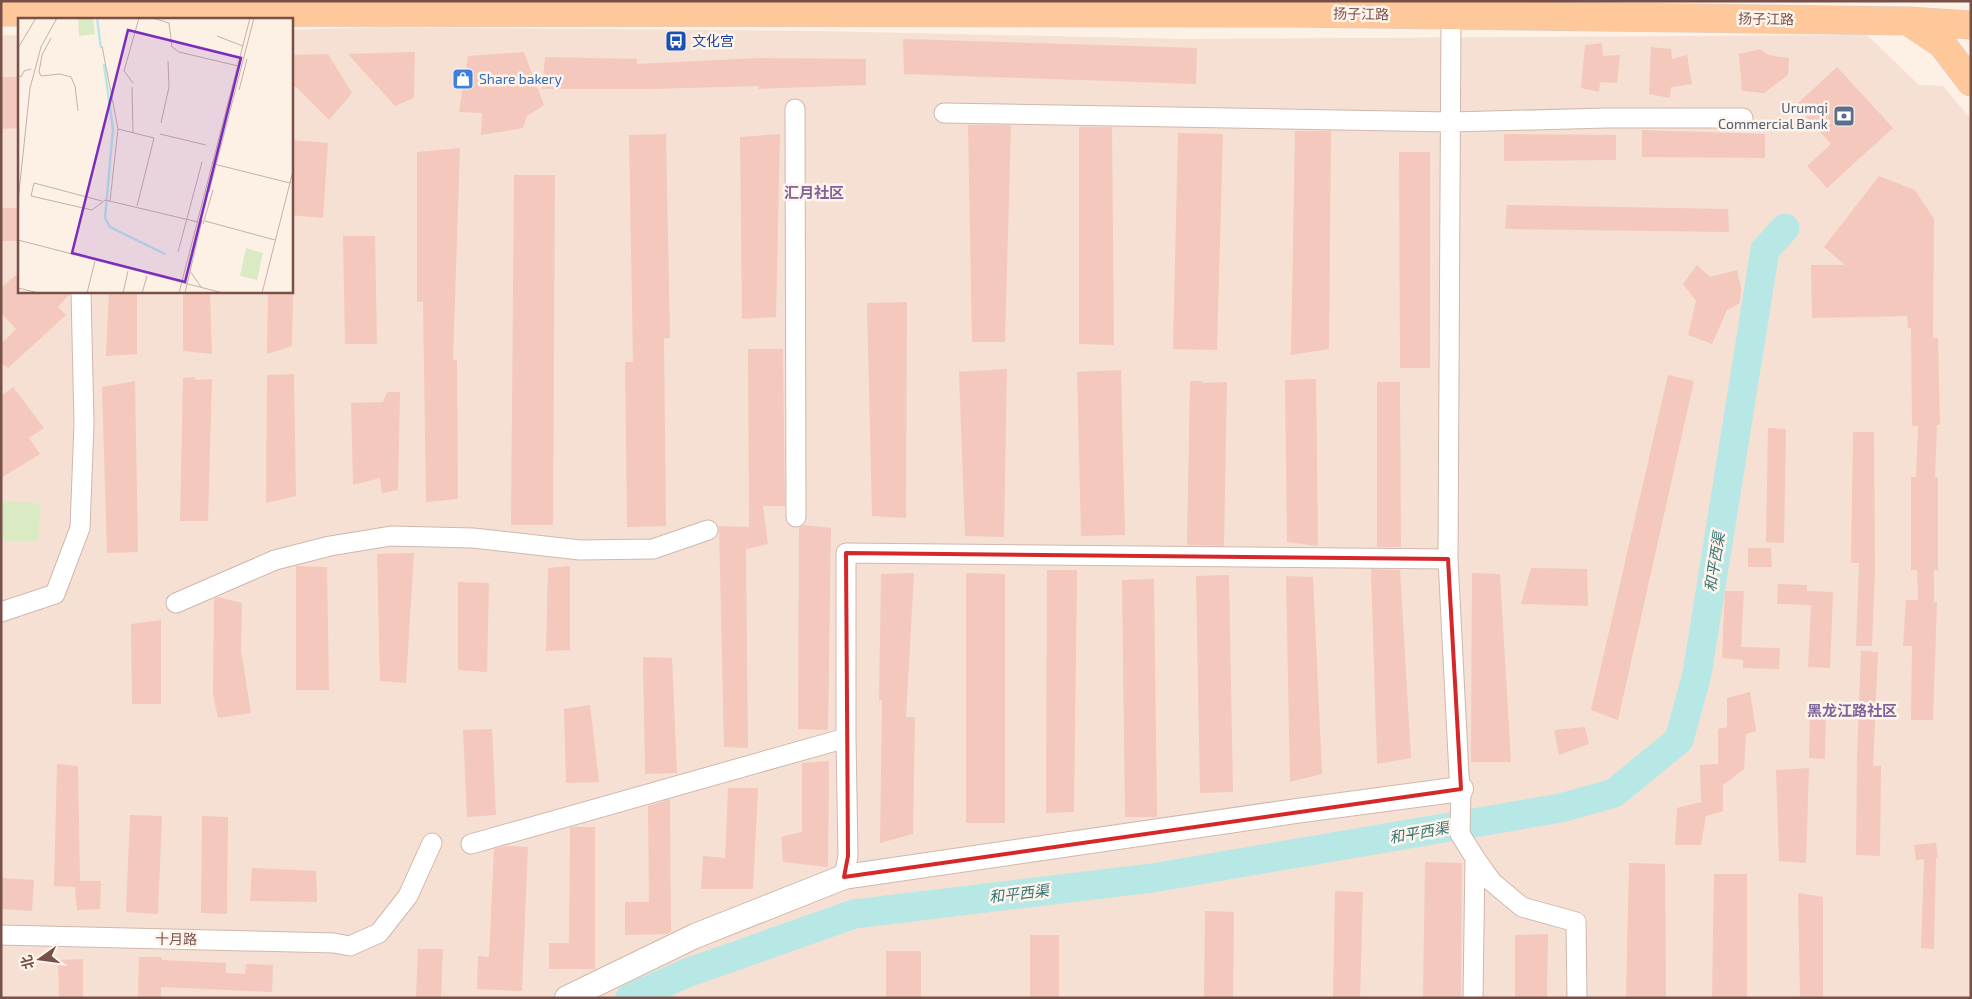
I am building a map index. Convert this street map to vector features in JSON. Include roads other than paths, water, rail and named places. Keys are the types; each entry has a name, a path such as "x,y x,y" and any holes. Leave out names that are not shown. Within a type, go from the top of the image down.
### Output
{"main road":[{"name":"扬子江路","path":"1,12 75,15 936,7 1908,21 1971,25"},
{"path":"1908,21 1942,44 1971,82"}],"street":[{"path":"1451,15 1448,559 1461,790 1460,834 1492,882 1522,907 1576,922 1577,998"},
{"path":"795,109 796,517"},
{"path":"944,113 1451,122 1607,118 1743,118"},
{"path":"1,612 55,594 80,528 84,424 81,292"},
{"path":"176,603 275,560 330,546 391,536 473,538 580,550 653,549 708,530"},
{"path":"844,876 848,856 846,553 1448,559"},
{"path":"471,844 846,738"},
{"path":"567,998 696,936 844,876 1296,811 1461,790"},
{"name":"十月路","path":"1,935 334,943 350,946 379,933 408,896 432,843"},
{"path":"1474,998 1475,858"}],"waterway":[{"name":"和平西渠","path":"630,998 687,973 854,914 1152,878 1561,808 1614,793 1679,740 1697,674 1765,250 1785,228"}],"place":[{"name":"文化宫","path":"676,41"},
{"name":"Share bakery","path":"463,79"},
{"name":"Urumqi Commercial Bank","path":"1844,116"}],"district":[{"name":"汇月社区","path":"814,193"},
{"name":"黑龙江路社区","path":"1852,711"}]}
